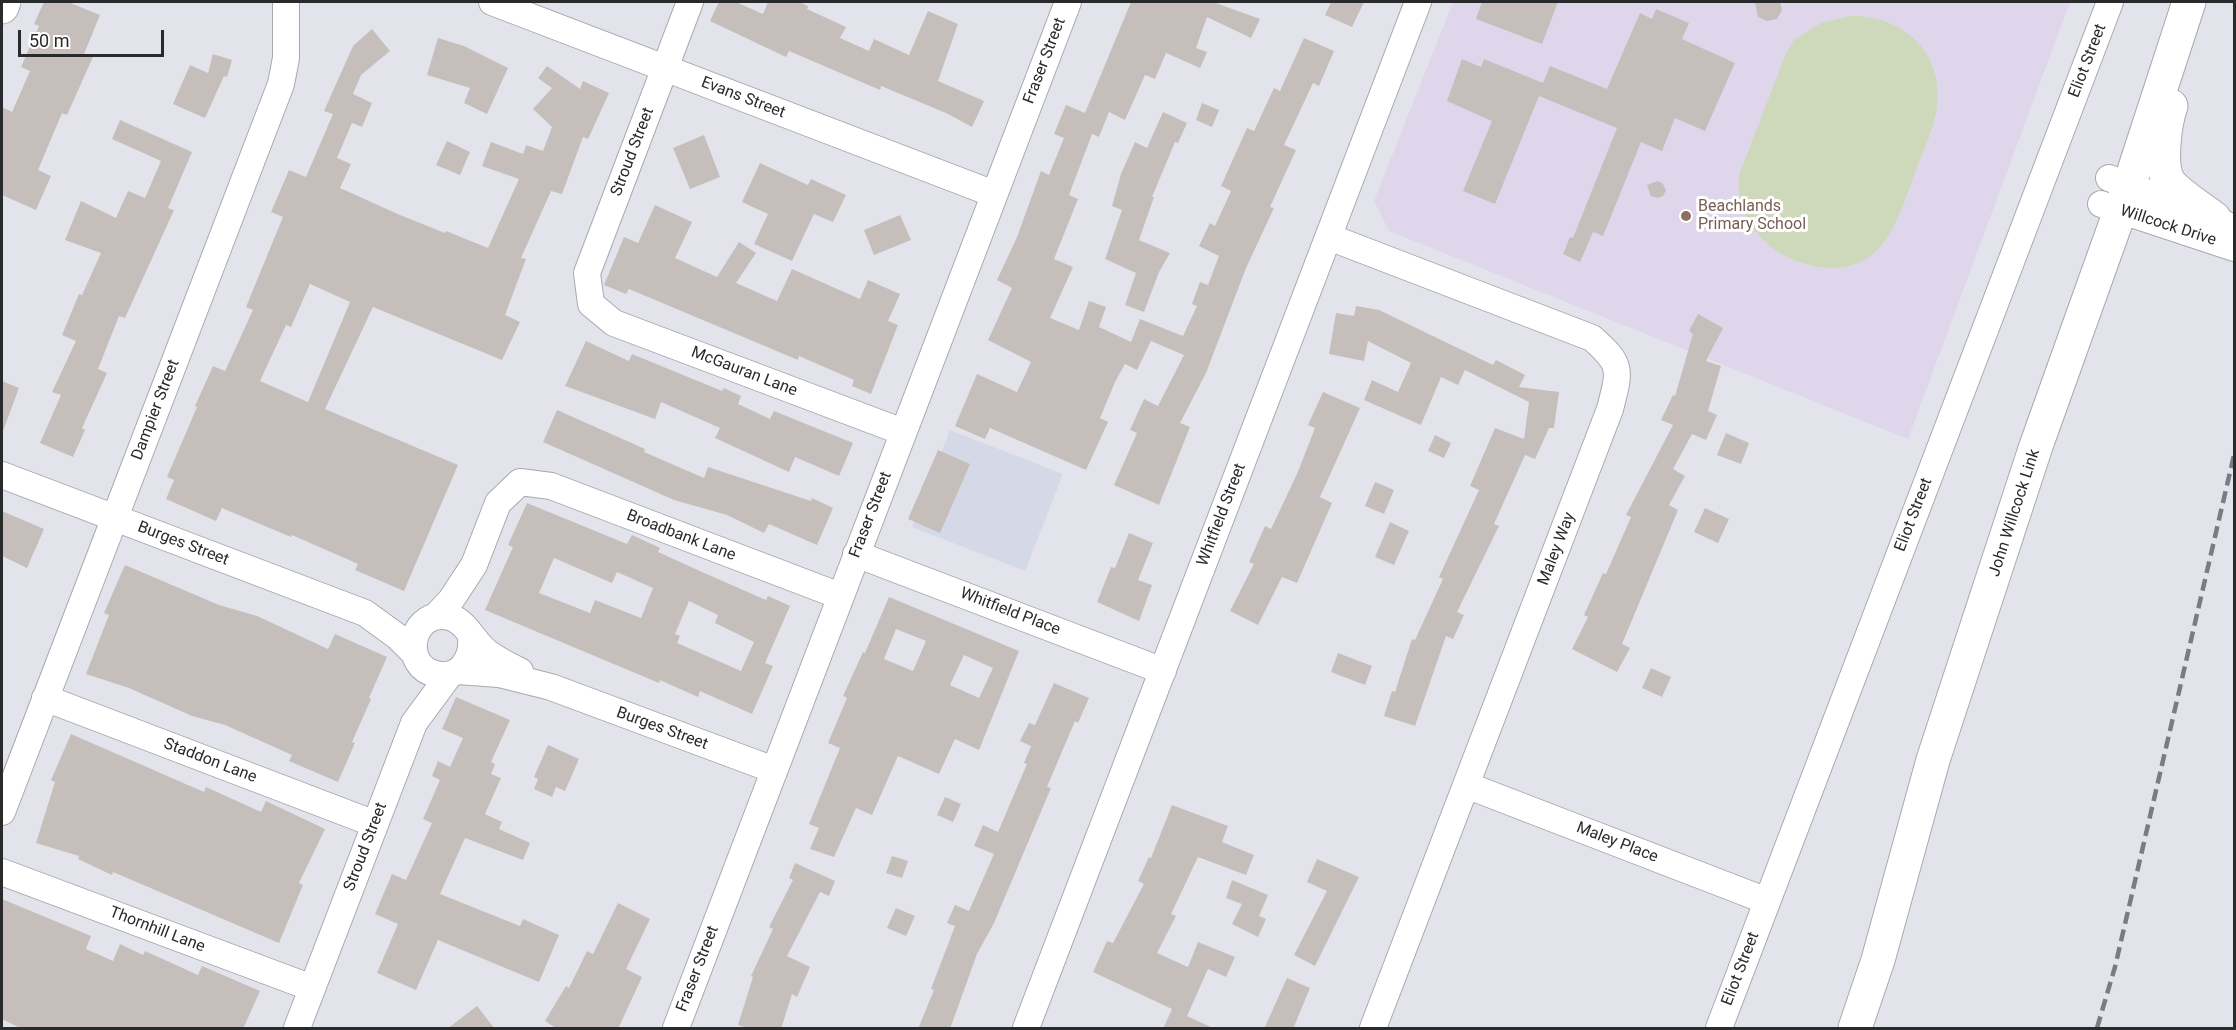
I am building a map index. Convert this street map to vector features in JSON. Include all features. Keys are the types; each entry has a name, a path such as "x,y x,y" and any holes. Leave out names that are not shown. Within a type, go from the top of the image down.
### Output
{"main road":[{"path":"2,7 4,2"},
{"name":"John Willcock Link","path":"1855,1029 1878,960 1933,760 2036,446 2115,194 2169,2"},
{"name":"John Willcock Link","path":"1834,1029 2042,397 2115,194 2189,2"},
{"path":"2204,2 2168,116 2164,162 2169,182 2224,224"}],"street":[{"name":"Dampier Street","path":"2,813 281,84 286,58 286,2"},
{"name":"Evans Street","path":"492,2 993,194"},
{"name":"Stroud Street","path":"591,304 587,273 690,2"},
{"name":"Fraser Street","path":"676,1029 1068,2"},
{"name":"Whitfield Street","path":"1026,1029 1418,2"},
{"name":"Eliot Street","path":"1719,1029 2110,2"},
{"name":"Willcock Drive","path":"2115,194 2224,224"},
{"name":"Willcock Drive","path":"2115,194 2235,248"},
{"name":"Maley Way","path":"1329,237 1592,338 1613,356 1618,377 1610,409 1373,1029"},
{"name":"McGauran Lane","path":"591,304 614,323 903,432"},
{"name":"Burges Street","path":"2,475 364,614 398,637 416,658"},
{"name":"Broadbank Lane","path":"474,565 498,503 520,482 551,486 840,596"},
{"name":"Whitfield Place","path":"856,554 1163,670"},
{"path":"414,723 415,635 451,600 474,565"},
{"path":"416,658 433,674 454,673 470,657 474,565"},
{"name":"Burges Street","path":"364,614 430,619"},
{"path":"430,619 453,617 470,634"},
{"name":"Burges Street","path":"470,634 504,663 551,687"},
{"name":"Burges Street","path":"454,673 499,674 551,687 774,770"},
{"name":"Stroud Street","path":"297,1029 414,723 454,673"},
{"name":"Staddon Lane","path":"45,698 375,824"},
{"name":"Maley Place","path":"1466,785 1767,901"},
{"name":"Thornhill Lane","path":"2,872 312,988"}],"shaded area":[{"name":"Beachlands Primary School","path":"1453,2 2070,2 1908,439 1389,231 1374,201"},
{"path":"950,430 1063,474 1025,571 912,527"}],"green space":[{"path":"1850,16 1869,17 1887,22 1916,40 1934,69 1937,107 1931,132 1902,208 1885,240 1874,253 1859,263 1842,267 1820,267 1802,263 1784,255 1758,234 1742,207 1739,175 1787,51 1794,40 1821,23"}],"building":[{"path":"44,2 68,2 100,15 84,54 93,57 67,115 62,113 38,170 51,176 36,210 2,195 2,107 12,112 30,71 21,67 39,26 34,24"},
{"path":"719,2 736,2 763,14 768,2 799,2 808,6 807,9 846,27 840,38 869,51 874,39 909,55 928,11 958,24 938,81 984,101 972,127 946,113 881,86 880,90 789,51 786,57 710,21"},
{"path":"1131,2 1213,2 1260,19 1251,38 1207,17 1196,48 1207,52 1200,68 1166,53 1155,79 1145,75 1125,120 1109,112 1099,137 1092,134 1069,195 1078,199 1054,259 1073,267 1050,318 1079,330 1089,301 1106,307 1099,327 1131,342 1140,319 1183,336 1197,306 1192,304 1200,282 1208,285 1219,256 1199,246 1210,223 1215,226 1231,191 1221,186 1247,128 1254,131 1274,88 1280,91 1304,38 1334,51 1319,86 1313,83 1284,145 1296,150 1270,207 1274,208 1246,268 1206,373 1180,423 1190,427 1159,505 1114,485 1137,433 1130,430 1144,399 1158,406 1184,355 1151,341 1137,370 1125,364 1115,382 1100,418 1108,422 1086,470 990,428 985,439 955,426 977,374 1017,392 1031,362 988,340 1012,288 997,280 1017,237 1041,171 1049,175 1064,138 1054,134 1066,105 1085,113"},
{"path":"1331,2 1364,2 1352,27 1325,15"},
{"path":"1482,2 1558,2 1542,44 1476,19"},
{"path":"1755,2 1780,2 1782,10 1777,19 1767,21 1758,17"},
{"path":"1656,9 1689,23 1682,39 1735,63 1705,131 1675,118 1662,151 1641,142 1603,236 1593,232 1580,262 1563,254 1570,237 1573,238 1617,128 1539,96 1495,204 1463,191 1492,121 1447,101 1462,59 1481,67 1484,59 1543,83 1550,66 1607,89 1640,13 1652,19"},
{"path":"372,29 390,51 361,75 353,94 372,103 362,127 352,123 337,158 351,164 340,188 400,215 488,248 519,179 482,166 491,142 523,154 526,145 543,151 552,127 533,109 552,88 538,78 547,66 580,89 583,81 609,93 588,139 583,137 562,194 551,191 521,258 526,259 505,315 520,322 502,360 373,307 325,409 458,465 404,591 355,570 358,564 292,535 291,537 222,508 216,521 166,499 174,480 167,477 213,366 225,371 253,310 246,307 283,217 271,212 289,170 306,177 333,114 324,111 353,46","holes":["310,284 350,302 308,402 260,381 286,325 291,327"]},
{"path":"438,38 464,46 508,68 487,114 464,103 470,88 427,75"},
{"path":"213,54 232,60 227,77 224,76 205,118 173,104 190,65 208,73"},
{"path":"1202,103 1219,110 1212,127 1196,120"},
{"path":"1163,112 1187,123 1178,143 1175,142 1152,197 1154,197 1139,240 1170,253 1159,272 1144,312 1125,305 1136,273 1105,259 1122,210 1112,206 1121,174 1135,142 1147,148"},
{"path":"120,120 192,152 168,208 174,210 125,318 119,316 98,369 107,373 82,428 85,430 73,457 40,443 61,395 52,392 76,341 62,335 79,294 82,295 101,253 65,240 81,201 116,218 128,191 145,198 161,161 112,139"},
{"path":"704,135 720,177 690,189 673,148"},
{"path":"447,141 470,152 460,175 436,165"},
{"path":"760,163 808,185 811,179 846,195 833,222 814,214 792,261 754,244 768,214 742,202"},
{"path":"1658,181 1666,190 1663,196 1657,198 1651,196 1647,185"},
{"path":"655,205 692,222 675,258 717,277 739,242 756,253 736,283 777,301 792,269 860,299 868,280 900,294 888,321 898,325 871,394 852,386 854,380 799,356 798,360 629,289 626,294 604,285 624,237 638,243"},
{"path":"900,215 911,240 874,255 864,230"},
{"path":"1356,306 1379,310 1493,365 1496,360 1525,375 1519,387 1559,392 1554,428 1549,428 1535,459 1525,455 1494,524 1499,526 1457,612 1464,615 1453,639 1446,636 1415,726 1384,716 1392,691 1395,692 1412,639 1415,640 1443,579 1439,577 1479,490 1470,486 1495,428 1524,439 1529,402 1465,370 1458,385 1441,377 1421,425 1364,400 1372,380 1398,392 1411,363 1368,341 1364,361 1329,354 1336,313 1354,316"},
{"path":"1698,314 1723,328 1706,361 1721,366 1708,411 1717,415 1706,440 1692,434 1673,469 1685,476 1669,505 1678,510 1622,644 1630,648 1617,672 1572,649 1588,617 1584,615 1603,573 1606,574 1631,517 1626,515 1673,425 1661,420 1673,395 1675,396 1693,334 1689,331"},
{"path":"586,341 629,361 632,354 722,391 724,388 741,396 738,404 770,419 774,411 853,443 839,476 795,457 789,472 715,438 720,428 661,402 655,419 565,386"},
{"path":"2,381 19,388 3,431 2,431"},
{"path":"1323,392 1360,408 1320,497 1332,503 1297,583 1282,577 1258,625 1230,611 1254,564 1249,562 1265,526 1271,529 1297,474 1315,428 1308,425"},
{"path":"557,410 704,478 708,467 811,501 812,498 833,508 817,545 769,524 764,533 727,515 674,500 543,442"},
{"path":"1726,433 1749,443 1741,464 1717,455"},
{"path":"1435,435 1451,443 1444,458 1428,451"},
{"path":"938,450 970,464 940,533 908,519"},
{"path":"1375,482 1394,490 1384,514 1365,506"},
{"path":"527,503 627,544 632,535 660,548 658,552 702,572 766,600 768,596 790,606 765,663 773,666 752,714 700,691 698,697 660,680 659,683 485,610 513,547 508,545","holes":["554,558 612,583 617,572 653,588 641,618 595,600 590,613 539,593","689,601 718,615 715,623 754,642 741,671 677,643 680,636 675,634"]},
{"path":"1705,508 1729,519 1718,543 1694,532"},
{"path":"2,511 44,529 27,568 2,556"},
{"path":"1390,522 1409,531 1394,565 1375,557"},
{"path":"1129,533 1153,543 1138,580 1152,585 1139,621 1097,602 1111,567 1115,568"},
{"path":"125,565 219,605 257,616 328,649 335,634 387,657 338,782 289,761 292,755 225,725 192,716 129,688 86,674 109,615 104,613"},
{"path":"889,597 1019,651 979,750 955,739 939,774 898,756 872,815 856,808 834,857 810,849 819,828 809,824 840,748 828,743 847,698 843,696 863,652 865,653","holes":["896,629 926,641 913,671 884,659","964,655 993,668 979,698 950,685"]},
{"path":"1338,653 1372,666 1365,685 1331,672"},
{"path":"1651,668 1671,677 1662,697 1642,688"},
{"path":"1054,683 1089,698 1078,723 1075,721 1047,787 1051,788 994,923 977,954 950,1029 918,1029 934,990 931,989 955,926 947,923 955,905 969,911 994,854 974,846 983,825 998,832 1027,764 1024,763 1031,746 1020,741 1029,723 1035,725"},
{"path":"456,697 510,720 491,762 495,764 491,774 501,778 485,814 502,822 499,829 530,843 523,860 465,838 440,894 520,926 523,919 559,935 539,982 438,940 416,990 377,973 398,924 375,914 392,874 406,880 432,823 423,819 440,780 432,776 438,761 450,767 463,738 442,729"},
{"path":"71,734 204,792 206,787 261,812 266,801 325,829 299,883 303,885 279,943 113,872 112,875 78,859 79,856 36,843 55,782 51,780"},
{"path":"548,745 579,759 565,791 556,787 552,797 534,789 538,779 534,777"},
{"path":"945,797 961,804 953,822 937,815"},
{"path":"1172,805 1228,826 1222,842 1254,855 1246,875 1198,857 1171,914 1176,916 1157,953 1188,967 1198,942 1235,957 1226,977 1208,969 1187,1016 1215,1029 1163,1029 1172,1009 1093,972 1107,941 1113,943 1144,884 1138,881 1149,857 1151,858"},
{"path":"892,856 908,861 902,878 886,873"},
{"path":"1317,859 1359,877 1315,966 1294,955 1327,891 1307,882"},
{"path":"795,863 835,881 829,896 820,892 787,956 810,967 797,997 792,994 781,1029 750,1029 738,1025 753,977 751,976 773,929 769,927 793,880 789,878"},
{"path":"1232,880 1268,895 1259,916 1266,919 1258,937 1232,924 1242,904 1226,898"},
{"path":"2,899 91,936 86,949 113,961 120,944 143,955 145,951 198,975 202,966 260,991 243,1029 22,1029 2,1019"},
{"path":"618,903 650,919 626,969 642,977 618,1029 557,1029 545,1021 566,986 569,988 587,951 593,954"},
{"path":"896,908 915,916 906,936 887,928"},
{"path":"1287,978 1310,988 1293,1029 1264,1029"},
{"path":"477,1006 495,1029 447,1029"}],"railway":[{"path":"2097,1028 2115,967 2234,455"}],"place":[{"name":"Beachlands Primary School","path":"1686,216"}]}
